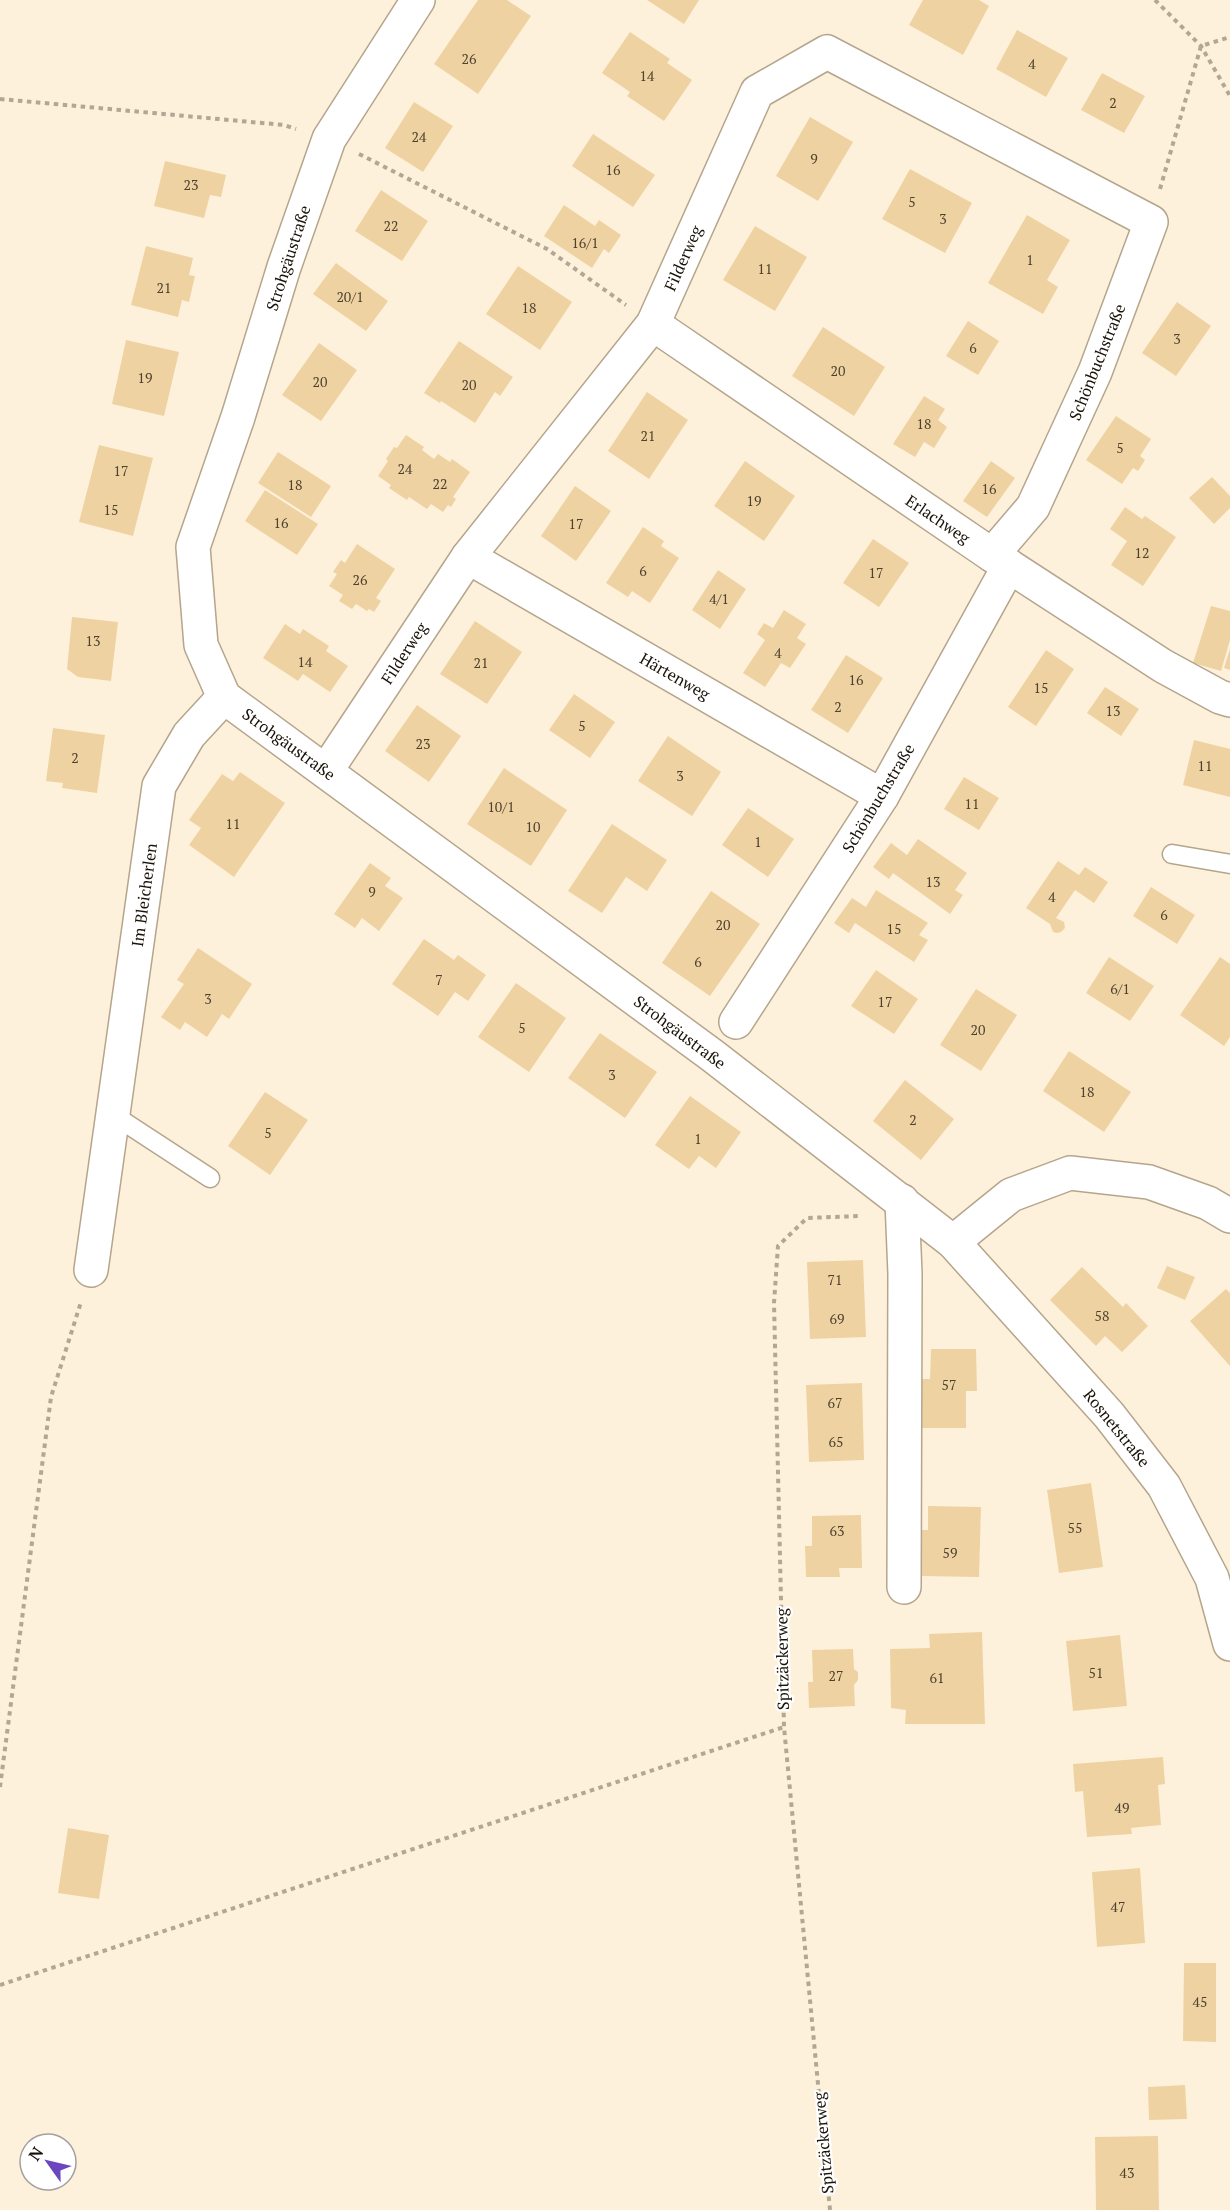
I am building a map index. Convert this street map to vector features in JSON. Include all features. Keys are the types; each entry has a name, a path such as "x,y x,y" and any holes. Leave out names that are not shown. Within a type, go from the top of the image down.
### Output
{"street":[{"name":"Strohgäustraße","path":"417,0 329,139 284,267 238,417 193,547 201,645 225,697 704,1049 953,1242"},
{"name":"Filderweg","path":"326,771 468,556 653,324 757,92 826,52 1151,222"},
{"name":"Schönbuchstraße","path":"736,1022 882,796 1001,561 1033,507 1095,372 1151,222"},
{"name":"Erlachweg","path":"653,324 1001,561 1163,666 1220,697 1230,700"},
{"name":"Härtenweg","path":"468,556 882,796"},
{"name":"Im Bleicherlen","path":"91,1270 159,786 189,735 225,697"},
{"path":"953,1242 1011,1195 1070,1173 1149,1182 1208,1203 1230,1216"},
{"path":"902,1201 905,1274 904,1587"},
{"name":"Rosnetstraße","path":"953,1242 1109,1415 1164,1486 1212,1578 1230,1644"}],"lane":[{"path":"1172,854 1230,864"},
{"path":"112,1114 210,1178"}],"path":[{"path":"1155,0 1201,46 1230,96"},
{"path":"1201,46 1230,37"},
{"path":"1151,222 1201,46"},
{"path":"0,99 284,125 329,139 547,249 653,324"},
{"name":"Spitzäckerweg","path":"830,2210 784,1727 774,1303 778,1246 807,1218 880,1215 902,1201"},
{"path":"0,1787 51,1397 91,1270"},
{"path":"0,1985 784,1727"}],"building":[{"path":"478,0 507,0 531,16 478,94 434,64"},
{"path":"647,0 699,0 684,24"},
{"path":"923,0 979,0 989,6 963,55 909,25"},
{"path":"1017,30 1068,58 1046,97 996,69"},
{"path":"630,32 670,59 667,63 692,80 664,121 627,96 630,92 602,73"},
{"path":"1102,73 1145,96 1124,133 1081,110"},
{"path":"414,102 453,126 423,172 385,148"},
{"path":"810,117 853,142 818,201 776,176"},
{"path":"593,134 655,175 633,207 572,166"},
{"path":"165,161 226,175 221,197 210,195 204,218 154,206"},
{"path":"910,169 972,203 945,253 882,219"},
{"path":"381,190 428,221 402,261 355,231"},
{"path":"564,205 595,226 599,220 621,235 609,253 604,249 592,268 544,236"},
{"path":"1027,215 1070,240 1047,280 1058,287 1043,314 988,283"},
{"path":"755,226 807,257 775,311 723,280"},
{"path":"146,246 193,258 189,275 195,276 189,302 182,300 178,317 131,305"},
{"path":"336,263 388,301 366,331 313,294"},
{"path":"518,266 572,302 540,350 486,314"},
{"path":"1177,302 1211,326 1176,376 1142,353"},
{"path":"968,321 999,341 978,375 946,356"},
{"path":"823,327 885,367 854,416 792,376"},
{"path":"126,340 179,352 164,416 112,404"},
{"path":"459,341 513,377 500,396 495,392 475,423 424,393"},
{"path":"319,343 357,370 321,421 282,395"},
{"path":"647,392 688,420 649,479 608,451"},
{"path":"924,396 945,409 938,420 947,427 934,448 924,442 915,457 893,444"},
{"path":"1116,416 1151,439 1140,456 1145,460 1138,471 1133,468 1122,484 1086,460"},
{"path":"406,435 424,447 422,450 434,459 438,454 450,462 452,459 470,472 453,497 456,499 451,507 448,505 443,512 431,504 427,509 409,497 407,500 389,488 391,485 378,476 394,447 397,448"},
{"path":"99,445 153,458 133,536 79,522"},
{"path":"278,452 331,486 311,517 258,483"},
{"path":"745,461 795,496 764,541 714,506"},
{"path":"991,461 1015,478 987,517 963,501"},
{"path":"1212,477 1230,496 1230,508 1214,524 1189,498"},
{"path":"575,486 611,511 576,561 541,536"},
{"path":"265,490 318,524 297,555 245,521"},
{"path":"1125,507 1142,519 1145,516 1176,537 1143,586 1111,565 1127,541 1110,529"},
{"path":"643,527 664,541 661,546 679,558 650,603 632,591 628,597 606,583"},
{"path":"873,539 909,563 879,607 843,583"},
{"path":"357,544 395,569 376,598 381,601 374,612 369,609 367,611 356,604 352,609 339,601 343,595 329,586 337,574 333,572 341,560 345,563"},
{"path":"718,570 746,589 720,629 692,610"},
{"path":"1211,606 1230,611 1230,640 1221,671 1193,663"},
{"path":"784,610 806,624 797,638 806,644 790,668 781,663 765,687 743,673 765,640 757,634 764,623 773,628"},
{"path":"72,617 118,622 111,681 78,677 67,669"},
{"path":"475,621 522,652 487,704 440,674"},
{"path":"285,624 300,634 303,629 329,646 326,651 348,666 330,692 303,674 298,681 263,658"},
{"path":"1230,649 1230,670 1224,668"},
{"path":"1046,650 1074,669 1036,726 1008,707"},
{"path":"846,655 883,678 848,733 811,710"},
{"path":"1105,687 1139,709 1121,736 1087,713"},
{"path":"574,694 615,722 590,758 549,730"},
{"path":"417,705 461,736 429,782 385,751"},
{"path":"53,728 105,735 97,793 62,788 63,783 46,781"},
{"path":"668,736 721,772 692,816 638,781"},
{"path":"1194,740 1230,749 1230,797 1183,785"},
{"path":"504,768 567,810 531,866 467,824"},
{"path":"240,772 285,803 234,877 189,845 201,828 189,820 222,774 233,781"},
{"path":"964,777 999,798 979,830 944,809"},
{"path":"748,808 794,839 768,877 722,845"},
{"path":"612,824 667,860 647,891 626,877 602,913 568,891"},
{"path":"918,839 967,873 955,890 963,895 950,914 893,873 889,879 873,867 891,843 907,855"},
{"path":"1058,861 1079,875 1085,867 1108,882 1094,903 1075,890 1056,918 1064,922 1065,928 1057,933 1053,932 1050,924 1026,908"},
{"path":"370,863 391,878 385,886 403,898 379,931 362,918 355,928 334,914"},
{"path":"1151,887 1195,915 1177,944 1133,916"},
{"path":"876,890 928,923 919,935 928,940 914,962 855,923 849,933 834,923 852,898 866,907"},
{"path":"711,891 760,924 710,996 662,963"},
{"path":"424,939 454,960 458,955 486,975 468,1001 455,992 438,1016 392,984"},
{"path":"198,948 252,984 229,1019 222,1014 207,1037 185,1022 180,1030 161,1017 184,984 177,980"},
{"path":"1109,957 1154,986 1130,1021 1086,993"},
{"path":"1220,957 1230,964 1230,1037 1224,1046 1180,1015"},
{"path":"876,970 918,999 894,1034 851,1006"},
{"path":"516,983 566,1018 529,1072 478,1037"},
{"path":"976,989 1017,1015 981,1071 940,1045"},
{"path":"600,1033 657,1072 625,1118 568,1078"},
{"path":"1069,1051 1131,1092 1104,1132 1043,1091"},
{"path":"905,1080 954,1119 921,1160 873,1121"},
{"path":"265,1092 308,1120 270,1175 228,1146"},
{"path":"690,1096 741,1132 716,1168 699,1156 689,1169 655,1145"},
{"path":"863,1260 866,1337 810,1339 807,1262"},
{"path":"1167,1266 1195,1277 1185,1300 1157,1288"},
{"path":"1082,1267 1123,1307 1126,1303 1148,1326 1122,1352 1105,1336 1096,1346 1050,1300"},
{"path":"1226,1289 1230,1293 1230,1366 1190,1321"},
{"path":"931,1349 976,1349 977,1391 966,1391 966,1428 921,1428 921,1379 930,1379"},
{"path":"862,1383 864,1460 809,1462 806,1385"},
{"path":"1091,1483 1103,1567 1059,1573 1047,1490"},
{"path":"928,1506 981,1507 979,1577 920,1576 921,1530 928,1530"},
{"path":"861,1515 862,1568 839,1568 840,1577 806,1577 805,1546 812,1546 812,1516"},
{"path":"982,1632 985,1724 905,1724 906,1710 891,1708 890,1649 930,1648 929,1634"},
{"path":"1120,1635 1127,1706 1073,1711 1066,1641"},
{"path":"853,1649 854,1669 858,1672 858,1680 854,1685 855,1706 809,1708 808,1682 813,1682 812,1650"},
{"path":"1163,1757 1165,1784 1158,1785 1161,1825 1131,1828 1132,1834 1087,1837 1083,1791 1075,1792 1073,1764"},
{"path":"68,1828 109,1835 99,1899 58,1893"},
{"path":"1140,1868 1145,1943 1097,1947 1092,1872"},
{"path":"1184,1963 1216,1963 1216,2042 1183,2041"},
{"path":"1185,2085 1187,2119 1149,2120 1148,2087"},
{"path":"1158,2136 1159,2210 1096,2210 1095,2137"}]}
